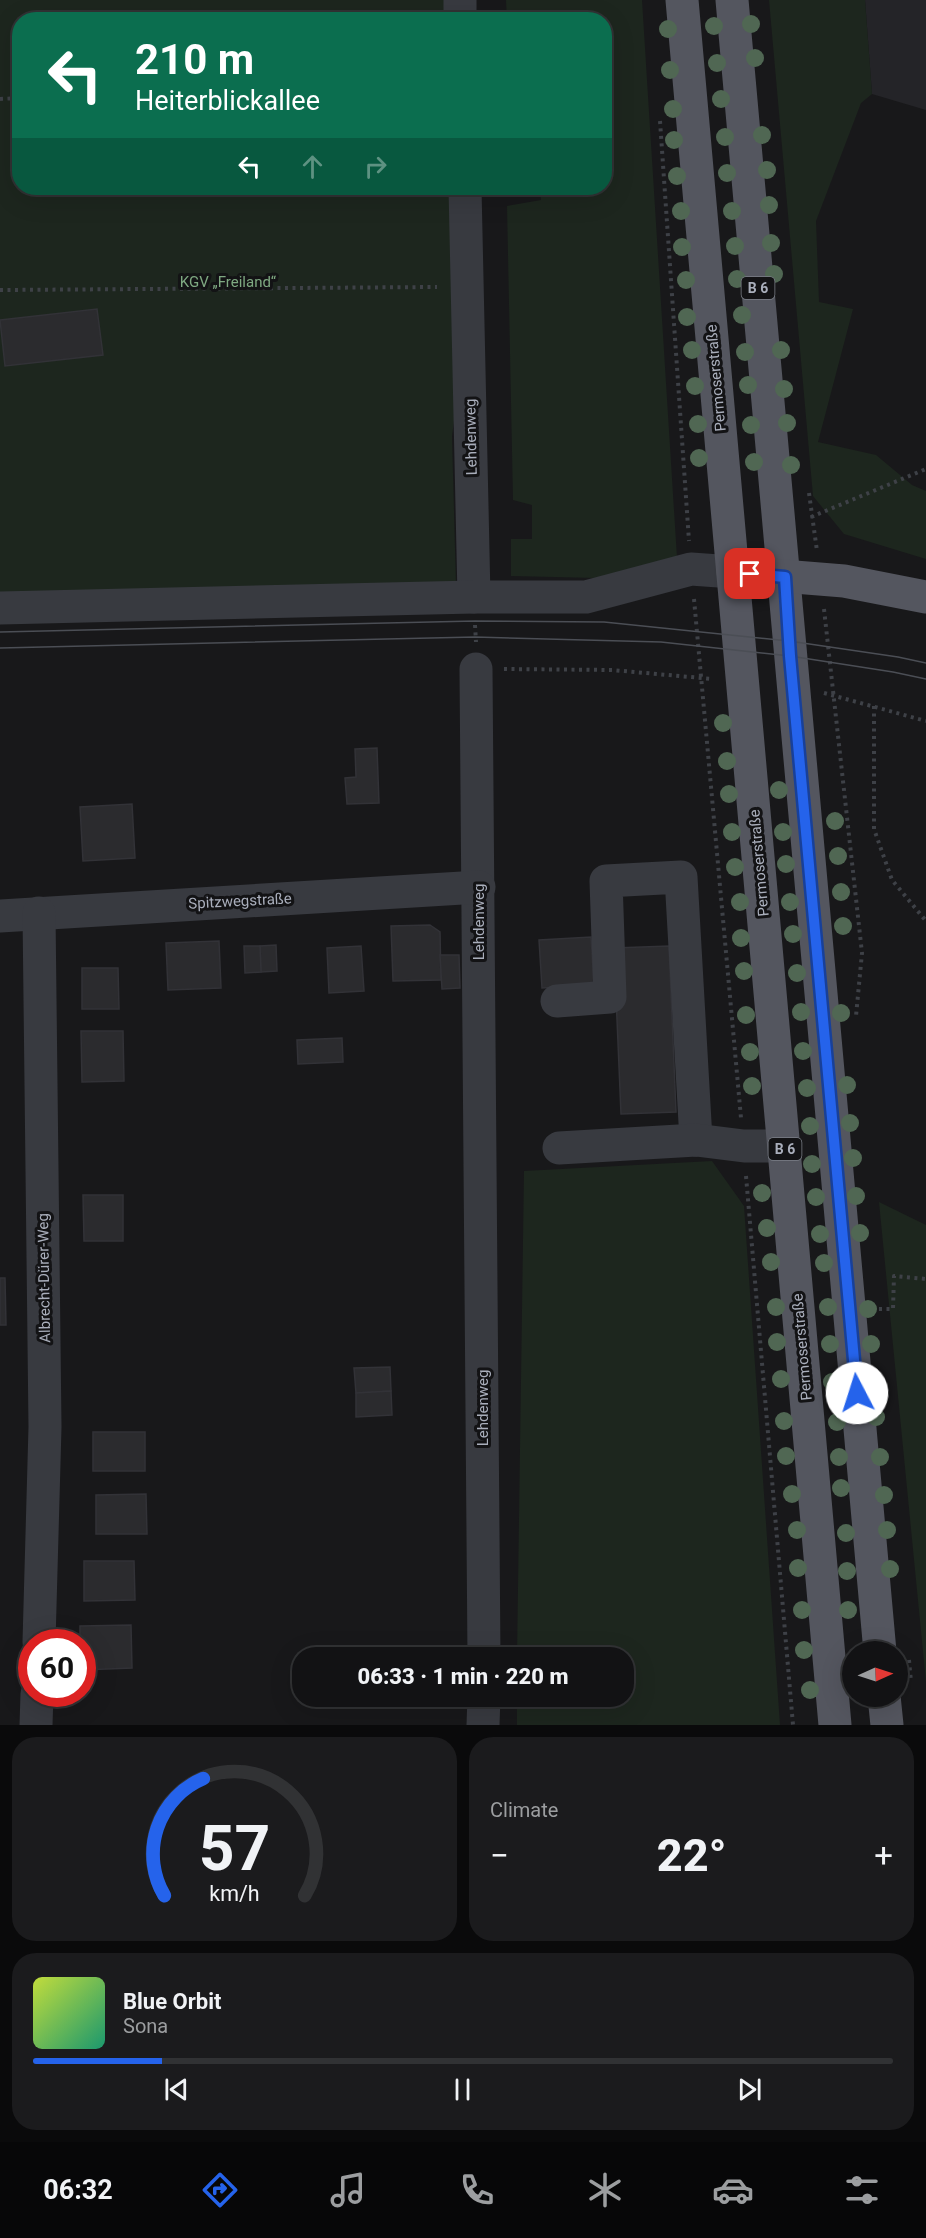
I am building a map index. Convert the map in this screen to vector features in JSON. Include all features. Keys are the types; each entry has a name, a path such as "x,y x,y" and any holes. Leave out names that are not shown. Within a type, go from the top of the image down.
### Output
{"main road":[{"name":"Permoserstraße","path":"682,0 835,1725"},
{"name":"B 6","path":"732,0 785,577 790,656 893,1641"},
{"path":"733,572 844,581 926,597"},
{"path":"887,1725 893,1707"}],"street":[{"name":"Lehdenweg","path":"465,195 474,597"},
{"path":"0,608 474,597 586,597 691,570 733,572"},
{"name":"Lehdenweg","path":"476,669 484,1647"},
{"path":"557,1001 610,997 606,881 681,877 696,1140"},
{"name":"Spitzwegstraße","path":"0,916 479,887"},
{"name":"Albrecht-Dürer-Weg","path":"39,913 45,1427 39,1629"},
{"path":"559,1148 696,1140 744,1146 784,1146"},
{"path":"36,1725 37,1707"},
{"path":"483,1725 484,1707"}],"path":[{"path":"660,116 691,570 744,1146 793,1725"},
{"path":"0,290 467,286"},
{"path":"812,516 926,469"},
{"path":"474,597 476,669 612,670 702,678"},
{"path":"856,1019 855,1007 862,953 834,694 926,721"},
{"path":"874,706 874,829 892,880 926,921"},
{"path":"877,1298 878,1309 893,1309 894,1276 926,1279"}],"shaded area":[{"path":"865,0 926,0 926,110 872,94"}],"green space":[{"name":"KGV „Freiland“","path":"0,0 448,0 448,12 12,12 12,195 454,195 460,377 452,436 456,586 0,599"},
{"path":"506,0 642,0 677,558 597,578 511,576 511,539 532,539 532,505 513,500 507,206 541,200 541,195 612,195 612,12 507,12"},
{"path":"769,0 865,0 872,94 861,103 816,221 819,302 853,309 818,442 876,455 912,485 926,491 926,559 844,534 813,496"},
{"path":"712,1161 744,1206 780,1725 517,1725 517,1707 634,1707 634,1647 517,1647 524,1171"},
{"path":"879,1202 926,1225 926,1682"}],"building":[{"path":"97,309 103,355 5,366 0,320"},
{"path":"377,748 379,803 347,804 345,778 356,777 355,749"},
{"path":"132,804 135,858 83,861 80,807"},
{"path":"430,925 440,932 441,980 393,981 391,926"},
{"path":"591,937 594,985 542,988 539,940"},
{"path":"219,941 221,988 168,990 166,943"},
{"path":"276,945 277,971 261,972 260,946"},
{"path":"244,946 260,946 261,972 245,973"},
{"path":"361,946 364,991 329,993 327,948"},
{"path":"669,946 676,1112 621,1114 614,948"},
{"path":"440,955 459,955 460,988 442,989"},
{"path":"82,968 118,968 119,1009 82,1009"},
{"path":"81,1031 123,1031 124,1081 82,1082"},
{"path":"342,1038 343,1062 298,1064 297,1040"},
{"path":"83,1195 123,1195 123,1241 84,1241"},
{"path":"0,1278 5,1278 6,1325 0,1325"},
{"path":"390,1367 391,1391 356,1393 354,1368"},
{"path":"391,1391 392,1415 356,1417 356,1393"},
{"path":"93,1432 145,1432 145,1471 93,1471"},
{"path":"146,1494 147,1534 96,1534 96,1495"},
{"path":"84,1561 134,1561 135,1600 84,1601"},
{"path":"131,1625 132,1668 96,1669 96,1629 80,1629 80,1626"}],"tram line":[{"path":"0,632 475,621 604,622 789,641 926,663"},
{"path":"0,648 475,637 661,642 790,656 926,679"}],"route":[{"path":"750,574 785,577 790,656 857,1393"}]}
